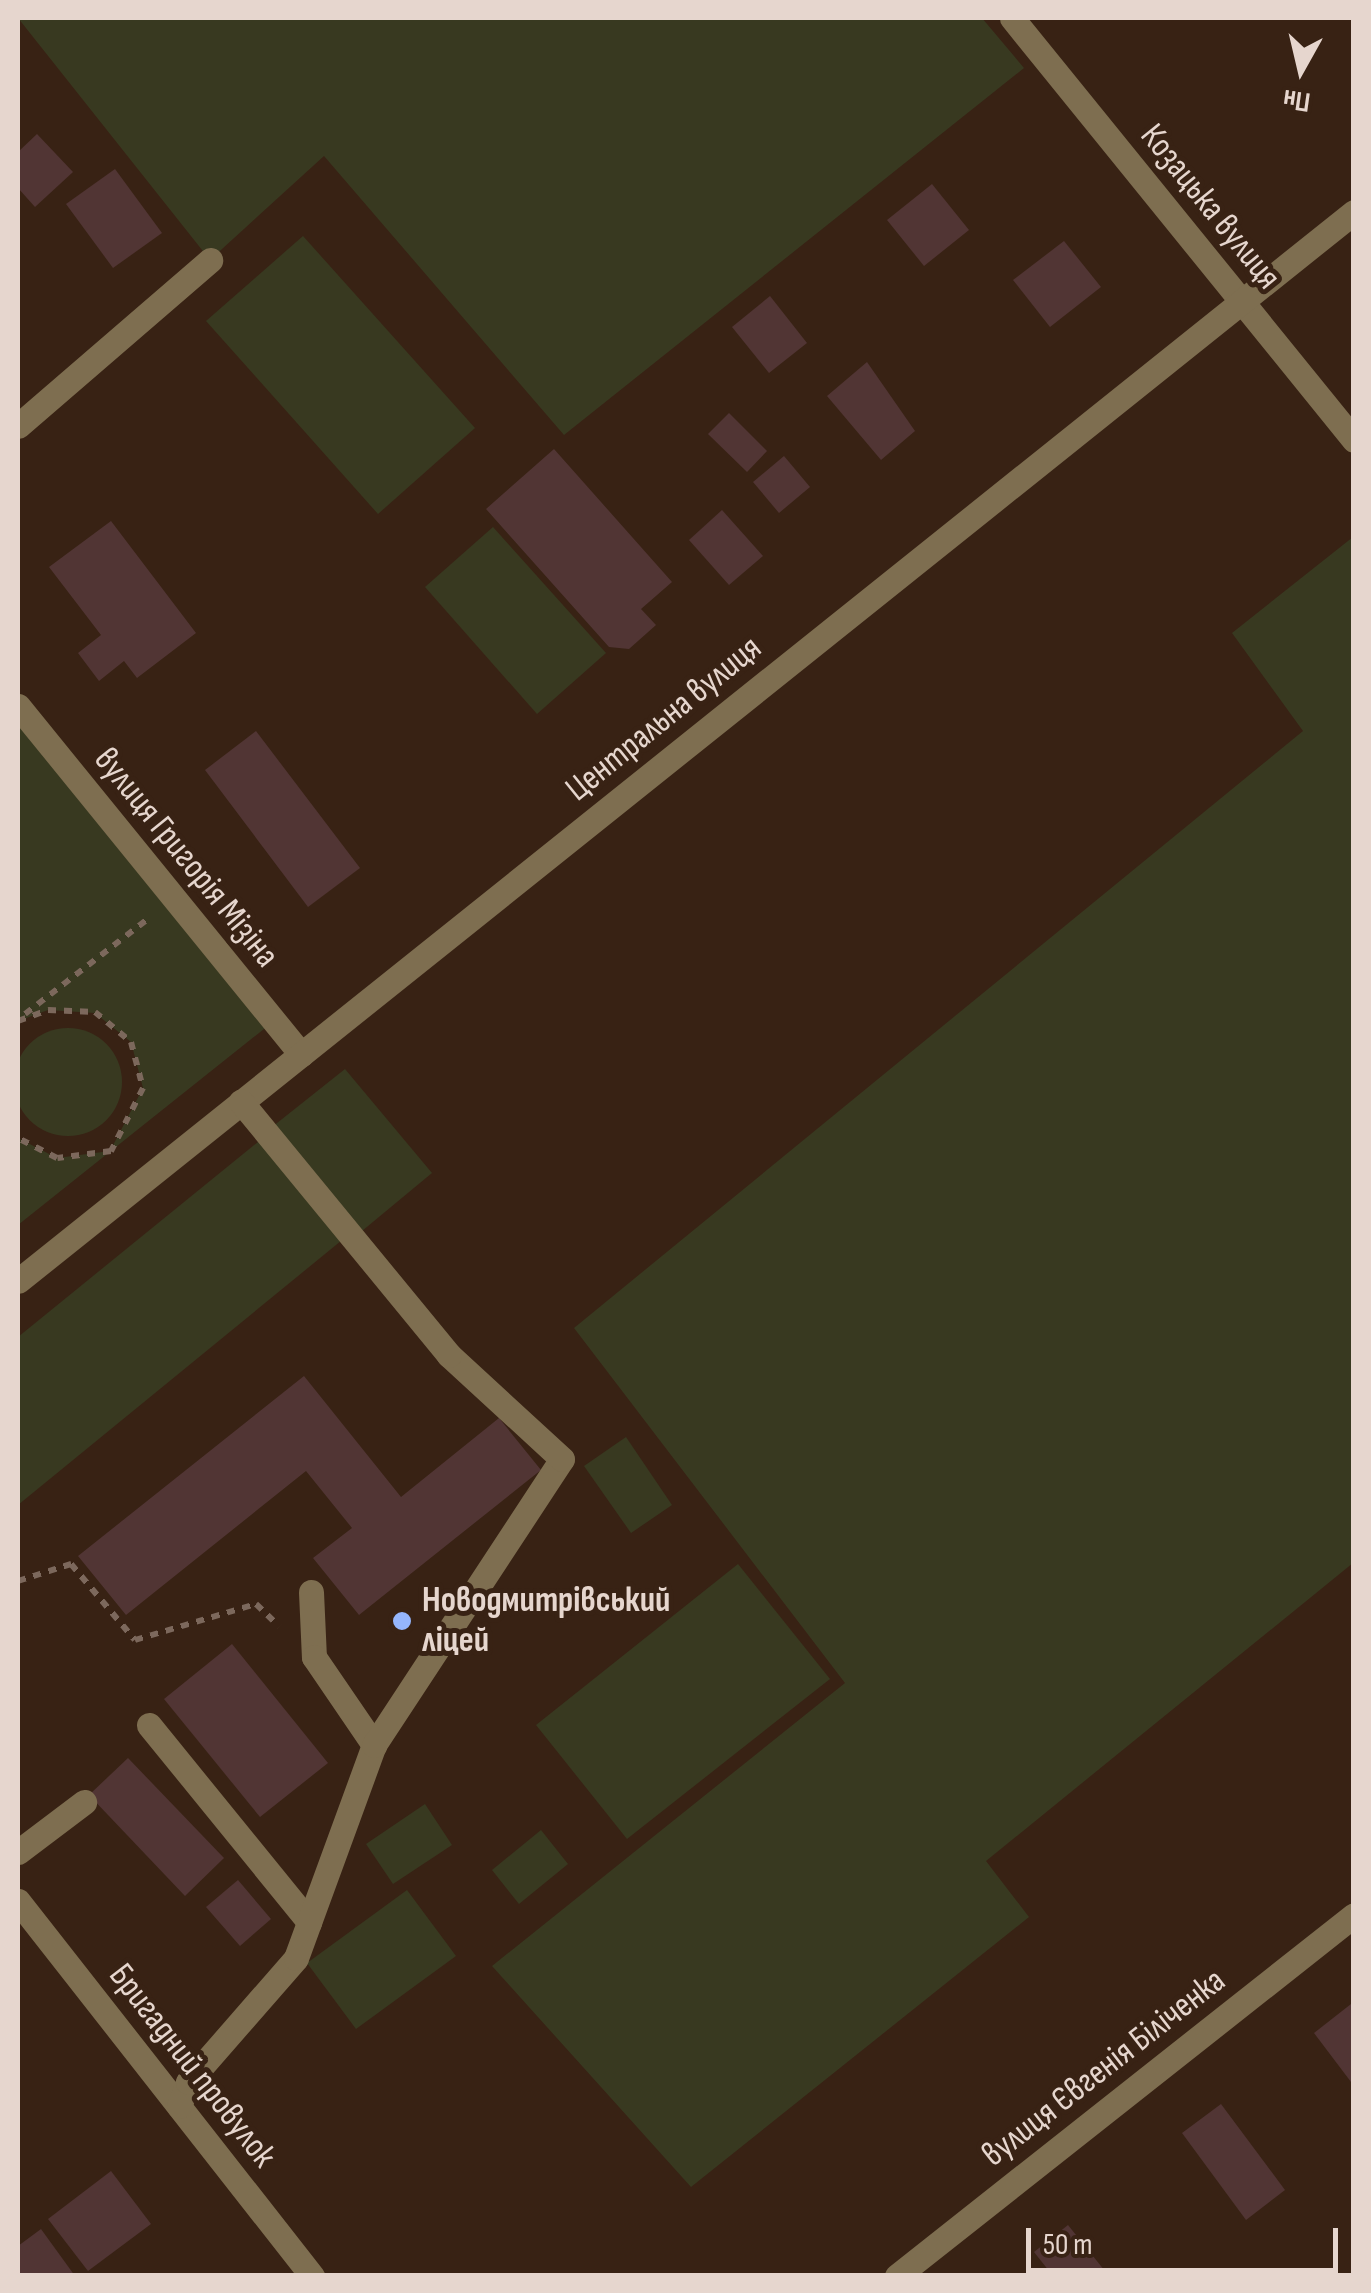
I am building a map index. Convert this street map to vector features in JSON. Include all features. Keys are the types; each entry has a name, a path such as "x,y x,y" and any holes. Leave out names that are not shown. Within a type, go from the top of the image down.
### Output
{"street":[{"name":"Козацька вулиця","path":"1012,18 1354,440"},
{"name":"Центральна вулиця","path":"18,1281 1354,212"},
{"path":"18,426 210,260"},
{"name":"вулиця Григорія Мізіна","path":"18,706 301,1054"},
{"path":"179,2106 188,2082 296,1958 374,1745 562,1459 449,1355 241,1102"},
{"path":"312,1592 314,1657 374,1745"},
{"path":"149,1725 309,1922"},
{"path":"18,1852 84,1802"},
{"name":"Бригадний провулок","path":"18,1900 312,2276"},
{"name":"вулиця Євгенія Біліченка","path":"897,2276 1354,1915"}],"path":[{"path":"18,1020 174,899"},
{"path":"18,1020 94,1012 131,1042 143,1088 110,1150 57,1158 18,1138"},
{"path":"18,1581 71,1564 135,1640 256,1604 314,1657"}],"green space":[{"path":"18,18 982,18 1024,68 564,435 324,156 210,260"},
{"path":"303,236 475,428 378,514 206,321"},
{"path":"493,527 606,653 537,714 425,587"},
{"path":"1353,537 1353,1563 986,1861 1029,1917 691,2187 492,1966 845,1683 574,1328 1303,731 1232,633"},
{"path":"18,707 274,1021 18,1225 18,1138 57,1158 110,1151 143,1088 131,1042 95,1013 48,1010 18,1021"},
{"path":"68,1028 89,1032 106,1044 118,1061 122,1082 118,1103 106,1120 89,1132 68,1136 47,1132 30,1120 18,1103 14,1082 18,1061 30,1044 47,1032"},
{"path":"345,1069 432,1173 356,1236 267,1131"},
{"path":"264,1137 347,1236 18,1505 18,1337"},
{"path":"626,1437 672,1505 631,1533 584,1466"},
{"path":"738,1564 830,1679 627,1839 536,1725"},
{"path":"425,1804 452,1845 393,1884 366,1844"},
{"path":"541,1830 568,1864 519,1904 492,1870"},
{"path":"407,1890 456,1956 356,2029 307,1963"}],"building":[{"path":"37,134 73,172 35,207 18,188 18,152"},
{"path":"115,169 162,233 113,268 66,204"},
{"path":"932,184 969,230 924,266 887,220"},
{"path":"1064,241 1101,287 1050,327 1013,280"},
{"path":"770,296 807,343 769,373 732,327"},
{"path":"867,362 915,431 881,460 827,396"},
{"path":"729,413 767,451 747,472 708,434"},
{"path":"554,449 672,582 641,609 656,625 629,649 609,647 486,509"},
{"path":"784,456 810,487 779,513 753,482"},
{"path":"722,510 763,556 729,585 689,540"},
{"path":"111,521 196,633 137,678 124,661 99,681 78,653 101,635 49,567"},
{"path":"256,731 360,868 308,907 205,770"},
{"path":"304,1376 401,1497 499,1418 541,1470 359,1615 313,1558 352,1528 306,1471 126,1615 78,1556"},
{"path":"232,1644 328,1763 260,1817 164,1699"},
{"path":"128,1758 224,1858 185,1896 89,1795"},
{"path":"238,1880 271,1919 240,1946 206,1907"},
{"path":"1351,2004 1354,2080 1351,2082 1314,2033"},
{"path":"1221,2104 1285,2190 1246,2220 1182,2133"},
{"path":"111,2171 151,2224 88,2271 48,2219"},
{"path":"1068,2225 1109,2276 1053,2276 1034,2252"},
{"path":"41,2229 75,2276 18,2276 18,2246"}],"place":[{"name":"Новодмитрівський ліцей","path":"402,1621"}]}
